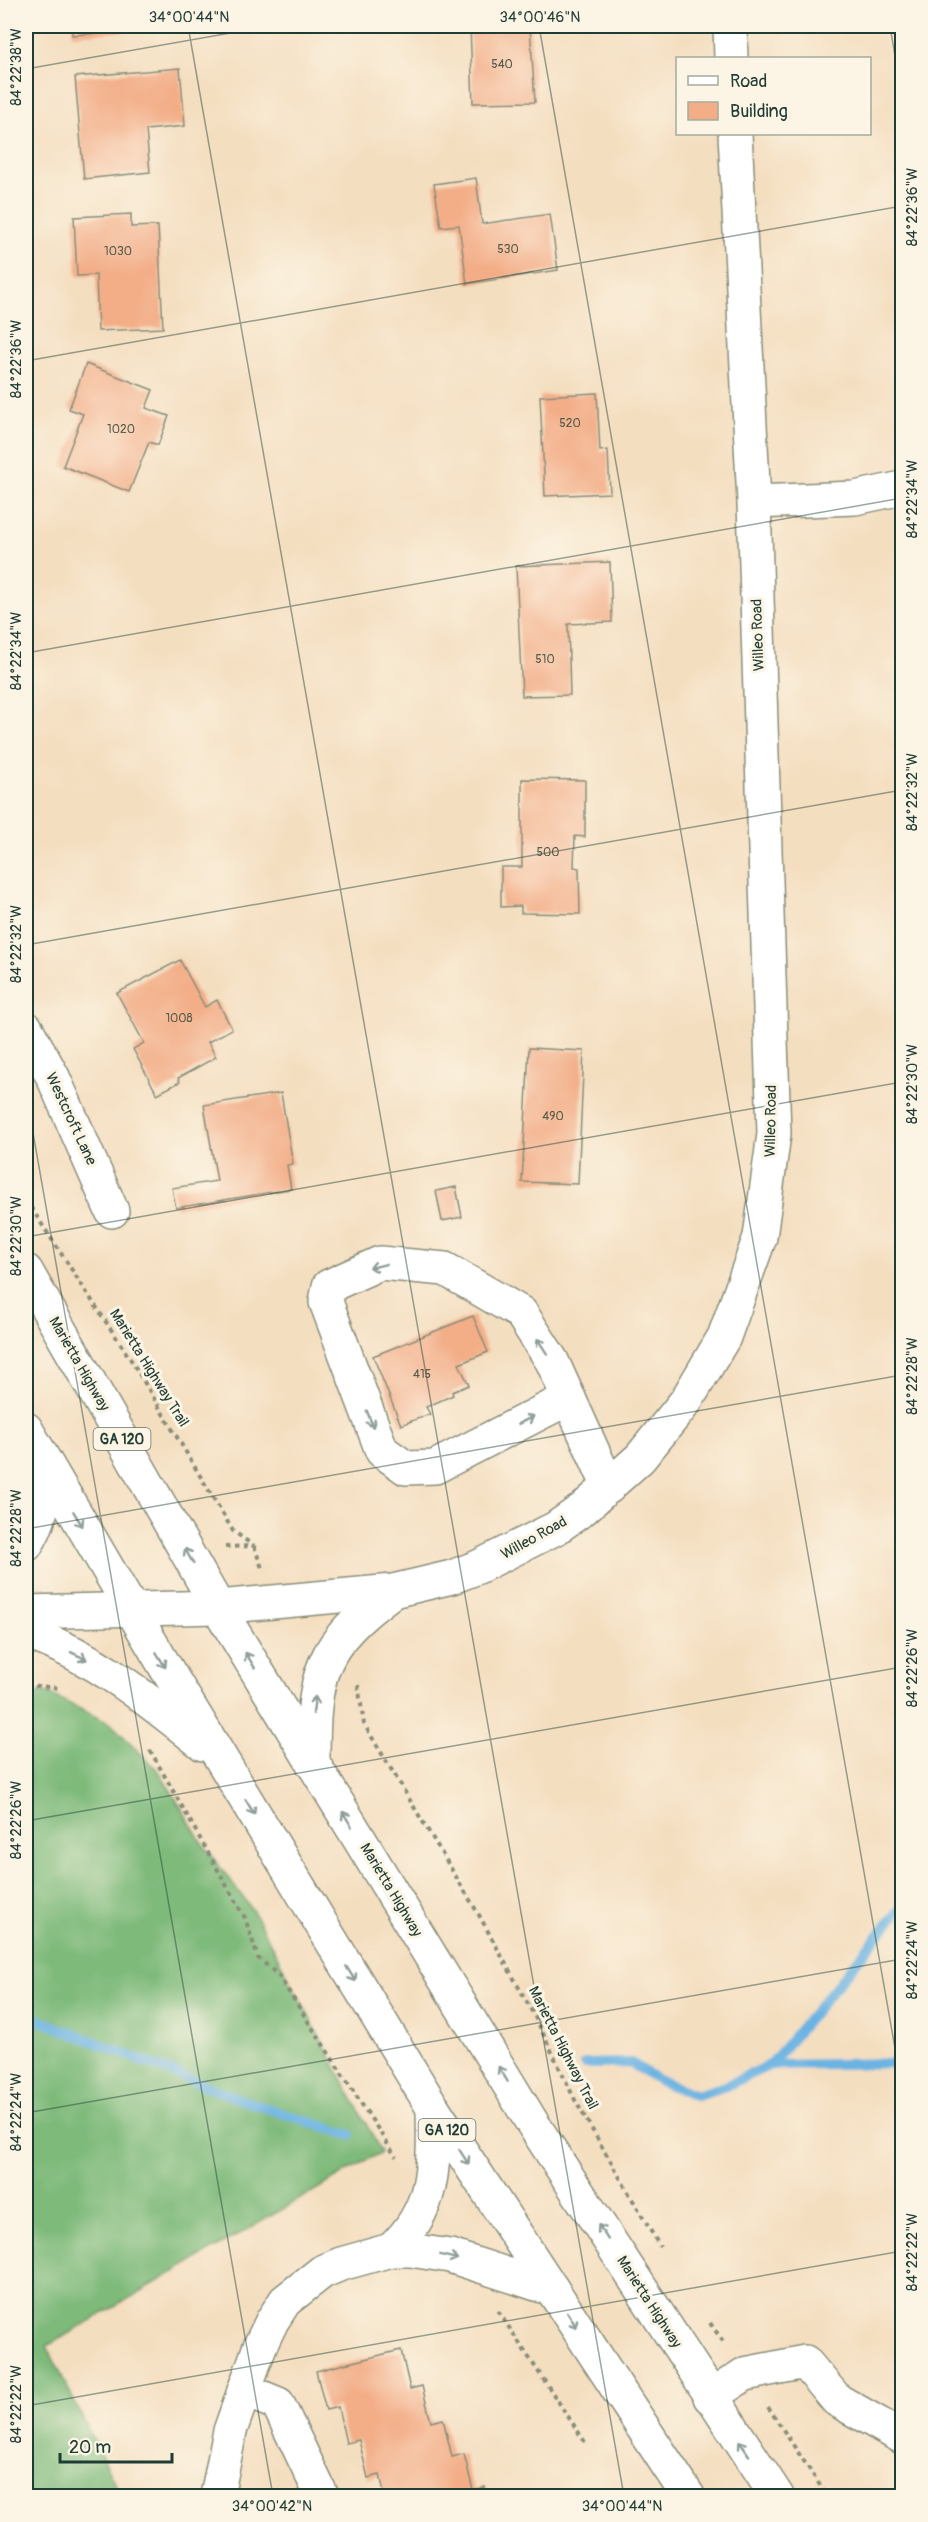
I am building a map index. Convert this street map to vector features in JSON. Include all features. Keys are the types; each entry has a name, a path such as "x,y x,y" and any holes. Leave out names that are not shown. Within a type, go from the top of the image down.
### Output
{"main road":[{"path":"730,26 731,57"},
{"name":"Willeo Road","path":"26,1612 218,1607 393,1591 452,1577 526,1545 584,1509 609,1487 640,1458 686,1401 724,1337 760,1237 774,1134 754,502 735,135"},
{"path":"754,502 855,498 903,488"},
{"name":"Westcroft Lane","path":"26,1028 53,1077 112,1211"},
{"path":"569,1398 435,1467 406,1468 382,1451 326,1302 329,1286 380,1263 444,1269 521,1313 552,1361 569,1398 609,1487"},
{"name":"Marietta Highway","path":"26,1271 218,1607 533,2124 777,2496"},
{"path":"26,1545 37,1524 44,1491 44,1477 32,1440"},
{"name":"GA 120","path":"32,1440 131,1610 433,2108 688,2496"},
{"path":"313,1764 313,1714 322,1666 336,1642 373,1606 393,1591"},
{"path":"26,1632 86,1659 119,1678 220,1756"},
{"path":"392,2250 415,2225 430,2185 433,2159 433,2108"},
{"path":"217,2496 230,2432 272,2321 285,2301 322,2272 341,2264 392,2250 410,2250 450,2256 552,2289"},
{"path":"710,2397 745,2374 805,2362 837,2400 903,2437"},
{"path":"244,2390 278,2404 322,2496"}],"path":[{"name":"Marietta Highway Trail","path":"26,1200 132,1360 233,1531 254,1546"},
{"name":"Marietta Highway Trail","path":"357,1681 364,1724 479,1915 535,2017 575,2100 663,2251"},
{"path":"26,1685 64,1689"},
{"path":"149,1747 245,1918 258,1958 278,1976 425,2201"},
{"path":"497,2309 585,2442"},
{"path":"707,2318 827,2496"}],"green space":[{"path":"45,1692 111,1724 159,1771 202,1843 253,1911 381,2152 47,2346 121,2496 26,2496 26,1693"}],"building":[{"path":"72,26 151,26 152,30 72,35"},
{"path":"470,26 530,26 535,102 473,103"},
{"path":"180,68 185,126 146,130 150,172 84,179 75,77"},
{"path":"476,178 482,224 550,214 558,270 467,284 459,225 441,227 434,184"},
{"path":"131,214 131,227 158,226 163,328 98,331 96,275 77,276 74,217"},
{"path":"86,364 153,390 146,408 169,416 158,445 149,442 129,492 63,466 83,414 69,409"},
{"path":"597,393 600,451 608,450 610,493 545,496 540,396"},
{"path":"610,562 612,622 568,624 570,695 522,696 516,566"},
{"path":"522,779 585,780 585,837 575,836 574,867 579,868 580,914 521,913 521,906 501,907 501,867 522,867"},
{"path":"180,960 205,1007 217,1000 232,1029 208,1042 216,1057 178,1078 180,1082 157,1094 133,1049 144,1043 117,993"},
{"path":"529,1048 584,1051 578,1184 522,1182"},
{"path":"281,1093 293,1164 287,1165 291,1189 176,1208 172,1188 217,1181 204,1105"},
{"path":"456,1187 462,1217 442,1221 436,1191"},
{"path":"473,1316 488,1352 459,1364 469,1385 426,1407 430,1414 401,1425 373,1356"},
{"path":"401,2350 410,2389 422,2386 431,2422 443,2419 452,2457 464,2454 473,2490 485,2487 487,2496 385,2496 380,2475 368,2478 359,2440 346,2443 338,2407 326,2410 316,2371"}],"waterway":[{"path":"585,2064 631,2063 658,2080 696,2095 726,2086 770,2065 902,1907"},
{"path":"26,2015 242,2100 350,2135"},
{"path":"770,2065 902,2063"}]}
